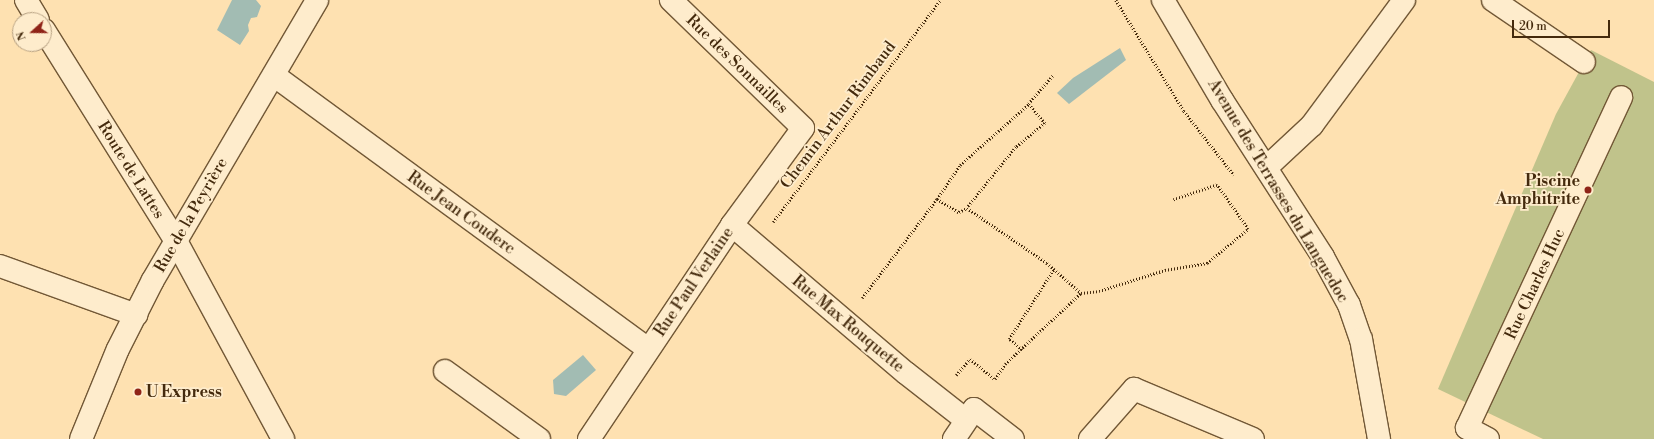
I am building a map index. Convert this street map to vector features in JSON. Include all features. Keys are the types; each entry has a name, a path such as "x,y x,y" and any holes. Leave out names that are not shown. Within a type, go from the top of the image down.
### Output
{"street":[{"path":"26,0 33,12"},
{"name":"Rue de la Peyrière","path":"81,439 118,349 136,315 176,241 262,92 275,76 317,0"},
{"name":"Rue des Sonnailles","path":"671,0 803,128"},
{"name":"Avenue des Terrasses du Languedoc","path":"1163,0 1222,100 1267,167 1323,257 1349,305 1360,339 1379,439"},
{"path":"1267,167 1312,125 1404,0"},
{"path":"1493,0 1584,62"},
{"name":"Route de Lattes","path":"52,43 176,241 283,439"},
{"name":"Rue Jean Couderc","path":"275,76 648,350"},
{"name":"Rue Charles Huc","path":"1488,439 1467,428 1621,97"},
{"name":"Rue Paul Verlaine","path":"589,439 732,225 803,128"},
{"name":"Rue Max Rouquette","path":"732,225 844,320 966,420"},
{"path":"0,266 136,315"},
{"path":"445,371 539,439"},
{"path":"1090,439 1134,389 1253,439"},
{"path":"954,439 974,409 1013,439"}],"path":[{"name":"Chemin Arthur Rimbaud","path":"755,244 940,0"},
{"path":"1116,0 1184,111 1236,178"},
{"path":"844,320 908,241 960,165 1029,104 1053,76"},
{"path":"937,200 959,212 967,208 1016,147 1045,123 1029,104"},
{"path":"937,397 970,359 995,379 1005,364 1022,350 1081,293 1099,291 1165,270 1207,262 1248,229 1217,185 1173,200"},
{"path":"967,208 1001,230 1054,269 1081,293"},
{"path":"1022,350 1009,339 1054,269"}],"green space":[{"name":"Piscine Amphitrite","path":"1591,50 1654,82 1654,439 1543,439 1438,389 1556,114"}],"water":[{"path":"232,0 256,0 261,6 257,17 251,18 248,25 249,31 240,45 217,30"},
{"path":"1120,48 1126,60 1069,104 1057,93 1073,78"},
{"path":"583,355 596,370 566,396 554,394 553,380"}],"place":[{"name":"Piscine Amphitrite","path":"1588,190"},
{"name":"U Express","path":"138,392"}]}
